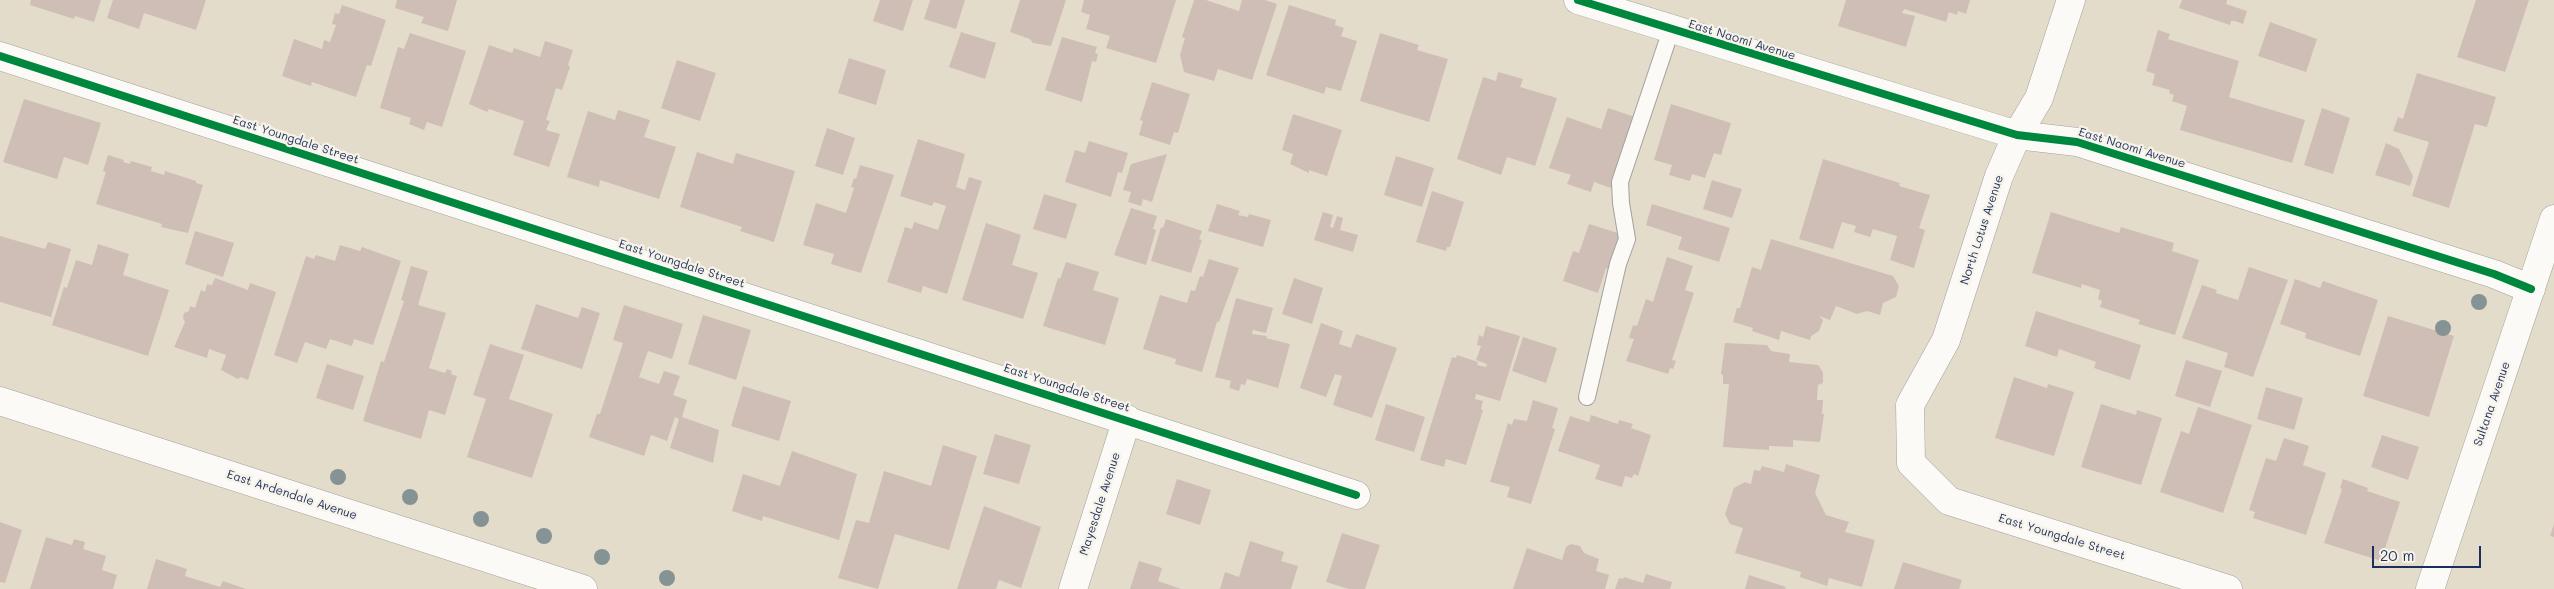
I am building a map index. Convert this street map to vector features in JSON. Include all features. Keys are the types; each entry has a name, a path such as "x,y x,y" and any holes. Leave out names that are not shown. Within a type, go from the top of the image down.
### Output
{"street":[{"name":"East Naomi Avenue","path":"1578,0 1671,30 2017,134 2077,142 2494,274 2531,289"},
{"name":"North Lotus Avenue","path":"1911,463 1910,405 1946,340 1999,176 2017,134 2039,98 2070,0"},
{"name":"East Youngdale Street","path":"0,56 1127,419 1356,495"},
{"name":"Sultana Avenue","path":"2430,589 2554,219"},
{"name":"East Ardendale Avenue","path":"0,401 583,589"},
{"name":"Mayesdale Avenue","path":"1073,589 1127,419"},
{"name":"East Youngdale Street","path":"1911,463 1949,501 2228,589"}],"lane":[{"path":"1587,397 1618,264 1627,239 1620,203 1620,182 1671,30"}],"building":[{"path":"31,0 101,0 94,22 75,16 74,19 30,5"},
{"path":"113,0 206,0 196,30 144,13 139,29 107,18"},
{"path":"397,0 457,0 448,31 421,23 424,17 395,8"},
{"path":"880,0 913,0 903,31 873,21"},
{"path":"930,0 965,0 956,29 924,19"},
{"path":"1020,0 1066,0 1051,46 1033,43 1030,39 1010,32"},
{"path":"1084,0 1176,0 1156,63 1106,48 1110,36 1086,29 1090,15 1081,12"},
{"path":"1194,0 1206,0 1239,11 1242,0 1265,0 1277,4 1252,80 1218,69 1214,81 1184,72 1180,55 1185,38 1182,37"},
{"path":"1846,0 1970,0 1966,14 1958,11 1957,15 1949,12 1946,22 1904,9 1902,13 1915,16 1906,47 1838,26"},
{"path":"2182,0 2227,0 2226,4 2247,11 2243,24 2231,21 2230,25 2179,8"},
{"path":"2476,0 2529,0 2505,72 2457,57"},
{"path":"342,5 386,20 371,66 367,65 356,97 312,82 311,86 282,76 294,39 322,49 324,40 330,42 336,25 332,24 335,13 339,14"},
{"path":"1289,5 1336,20 1335,25 1344,28 1341,36 1357,41 1341,91 1326,87 1324,94 1266,75"},
{"path":"2270,22 2317,39 2306,72 2258,56"},
{"path":"2158,30 2170,34 2168,39 2239,61 2229,97 2305,120 2292,163 2180,130 2187,106 2172,101 2174,95 2169,93 2170,90 2152,85 2155,74 2146,71"},
{"path":"961,32 996,43 985,79 949,67"},
{"path":"410,33 466,51 442,127 427,122 424,130 409,124 411,118 380,108 398,47 404,49"},
{"path":"1380,33 1419,45 1417,50 1448,59 1429,122 1360,101"},
{"path":"1062,37 1097,47 1095,53 1098,54 1096,62 1092,61 1082,102 1045,90"},
{"path":"545,41 573,50 568,65 570,67 562,90 556,88 546,120 550,121 546,130 560,134 549,167 513,155 524,121 489,109 487,112 469,104 489,45 512,53 514,48 540,57"},
{"path":"849,58 886,70 876,105 838,93"},
{"path":"677,60 716,73 700,121 661,108"},
{"path":"1498,72 1523,79 1520,87 1557,98 1535,166 1507,157 1501,175 1457,159 1483,77 1496,81"},
{"path":"2417,73 2496,97 2487,127 2475,124 2449,208 2412,196 2429,142 2393,131 2398,117 2403,119"},
{"path":"1152,82 1190,94 1178,133 1174,132 1170,145 1139,135 1143,121 1140,120"},
{"path":"24,99 101,123 88,165 64,157 57,179 3,162"},
{"path":"1671,104 1731,123 1721,155 1714,153 1705,178 1692,174 1690,181 1669,175 1672,165 1654,160"},
{"path":"1608,108 1635,117 1611,188 1594,182 1591,192 1567,184 1571,175 1549,168 1567,117 1601,129"},
{"path":"2322,108 2350,118 2333,174 2304,165"},
{"path":"618,110 650,120 644,137 676,147 659,199 600,180 599,187 567,177 588,111 615,120"},
{"path":"1293,114 1342,130 1327,176 1309,170 1309,173 1290,164 1293,154 1282,150"},
{"path":"827,128 855,138 843,175 815,166"},
{"path":"918,139 965,154 956,187 965,190 969,177 982,181 947,294 923,286 921,293 887,282 905,227 912,229 914,222 938,230 946,206 934,202 932,206 900,196"},
{"path":"1089,141 1128,153 1122,173 1118,172 1111,197 1065,182 1075,150 1085,153"},
{"path":"2386,143 2399,149 2413,176 2410,186 2375,175"},
{"path":"697,152 733,164 736,153 795,171 774,242 740,231 742,227 680,207"},
{"path":"1167,154 1152,202 1143,199 1141,206 1128,202 1131,192 1123,190 1131,164"},
{"path":"108,155 130,164 131,161 152,167 151,171 164,175 165,171 203,185 188,233 161,227 162,224 96,204 106,172 103,171"},
{"path":"1396,156 1434,168 1422,207 1384,195"},
{"path":"1823,159 1900,183 1899,186 1930,195 1919,228 1925,230 1914,268 1890,260 1897,236 1873,229 1870,237 1854,232 1856,226 1842,222 1833,249 1799,239"},
{"path":"860,165 894,175 861,273 831,264 834,254 803,245 816,203 846,213 854,188 851,187 854,178 856,179"},
{"path":"1712,180 1742,189 1732,218 1703,209"},
{"path":"1432,191 1464,202 1450,247 1447,247 1446,251 1416,242"},
{"path":"1044,194 1077,204 1066,239 1033,229"},
{"path":"1217,204 1240,211 1238,215 1248,217 1249,214 1271,220 1263,247 1208,231"},
{"path":"1652,204 1730,228 1719,262 1678,249 1682,237 1646,225"},
{"path":"1131,208 1157,216 1153,229 1156,230 1146,265 1114,255"},
{"path":"1323,212 1333,215 1330,227 1333,228 1337,216 1343,218 1340,230 1358,235 1353,252 1314,240"},
{"path":"2051,212 2119,233 2121,227 2174,243 2172,251 2199,260 2175,335 2138,324 2140,320 2100,307 2102,301 2098,299 2100,290 2082,284 2081,288 2032,273"},
{"path":"1166,219 1202,231 1199,239 1202,240 1191,273 1151,261 1161,227 1163,228"},
{"path":"986,223 1021,235 1012,265 1038,273 1023,319 962,300"},
{"path":"1589,224 1621,234 1609,270 1606,268 1598,293 1563,281 1573,251 1579,253"},
{"path":"195,231 234,243 223,277 185,264"},
{"path":"0,236 45,249 48,242 71,249 51,317 0,302"},
{"path":"1771,239 1893,276 1899,286 1896,297 1883,303 1880,315 1867,311 1857,314 1836,306 1830,320 1819,316 1823,320 1819,331 1811,336 1810,340 1781,331 1779,340 1752,331 1753,328 1733,322 1737,308 1740,308 1752,267 1761,270"},
{"path":"98,244 129,254 123,275 169,290 148,356 52,325 64,287 67,288 76,260 92,265"},
{"path":"340,245 360,251 362,247 401,261 373,345 354,339 352,346 330,339 326,349 305,342 297,363 274,355 306,256 314,259 316,255 335,261"},
{"path":"1667,257 1693,266 1685,290 1694,293 1672,360 1676,361 1673,369 1670,368 1668,374 1626,361 1634,339 1629,338 1633,325 1637,326 1646,299 1653,302"},
{"path":"1209,259 1239,268 1219,322 1217,322 1202,372 1175,364 1176,359 1143,349 1160,295 1187,303 1191,290 1195,291 1200,276 1203,277"},
{"path":"1066,262 1099,272 1093,290 1119,298 1105,345 1043,326 1058,278 1060,279"},
{"path":"411,266 428,271 418,305 446,313 429,368 445,373 447,369 452,371 451,374 457,376 445,415 429,410 421,439 363,421 381,361 384,362 404,301 401,300"},
{"path":"2249,267 2288,280 2253,377 2224,367 2228,353 2182,338 2202,285 2217,290 2216,293 2238,300"},
{"path":"215,278 248,290 250,283 276,292 248,380 241,377 238,379 221,370 226,355 209,349 207,358 174,347 185,322 183,318 184,313 189,311 190,306 195,308 201,290 205,292 207,284 212,285"},
{"path":"1294,278 1323,288 1312,324 1282,314"},
{"path":"2295,279 2320,288 2323,281 2378,300 2360,356 2305,338 2306,333 2280,324"},
{"path":"1236,298 1273,308 1266,333 1253,330 1252,334 1267,336 1266,338 1290,344 1278,388 1247,379 1245,385 1241,384 1239,391 1229,388 1231,381 1215,377"},
{"path":"536,304 578,318 582,307 600,313 582,369 521,349"},
{"path":"624,305 683,324 672,359 648,351 639,377 659,384 664,371 680,376 673,395 687,400 682,417 719,430 713,463 670,448 679,419 675,417 667,441 651,435 644,456 589,437 597,414 600,414 623,343 613,340"},
{"path":"2036,311 2141,345 2130,380 2094,368 2096,362 2059,349 2057,357 2025,346"},
{"path":"703,315 751,330 736,380 688,364"},
{"path":"2388,316 2454,336 2429,417 2363,396"},
{"path":"1321,323 1343,331 1339,344 1351,348 1356,334 1397,348 1372,418 1333,405 1342,376 1335,374 1326,397 1300,388"},
{"path":"1486,326 1520,336 1500,401 1476,394 1475,399 1483,401 1481,409 1483,410 1466,465 1446,459 1444,467 1420,460 1452,357 1456,358 1457,355 1478,362 1477,365 1486,367 1487,364 1476,360 1481,346 1477,345 1479,335 1483,337"},
{"path":"1523,337 1557,348 1546,383 1512,371"},
{"path":"1725,343 1767,345 1771,351 1790,354 1789,362 1818,365 1823,372 1823,383 1818,385 1817,400 1823,400 1822,414 1824,414 1820,442 1793,440 1793,447 1769,446 1769,450 1723,447 1729,384 1723,384 1723,375 1721,374"},
{"path":"490,344 524,355 509,399 553,414 532,478 467,457 486,399 473,395"},
{"path":"2186,360 2222,371 2210,407 2175,396"},
{"path":"327,364 364,376 353,410 316,398"},
{"path":"2014,377 2047,388 2048,384 2074,392 2054,456 1995,438"},
{"path":"743,386 791,401 779,441 731,426"},
{"path":"2266,387 2303,398 2294,430 2257,419"},
{"path":"1533,400 1558,408 1552,428 1555,429 1531,504 1507,497 1510,487 1490,482 1508,423 1512,425 1514,419 1527,421"},
{"path":"1386,404 1425,417 1414,452 1375,440"},
{"path":"2101,404 2136,415 2137,410 2162,418 2141,485 2081,467"},
{"path":"2198,407 2252,425 2223,513 2160,492 2181,431 2189,434"},
{"path":"1591,415 1618,424 1619,420 1633,424 1631,428 1651,435 1638,476 1634,474 1632,478 1625,476 1622,487 1595,479 1600,465 1558,451 1570,416 1589,422"},
{"path":"995,434 1031,445 1019,484 983,474"},
{"path":"2382,435 2419,447 2408,480 2371,467"},
{"path":"2284,438 2309,446 2303,465 2326,473 2306,535 2253,518 2255,512 2249,510 2266,458 2276,461"},
{"path":"943,445 977,456 949,550 895,534 878,589 838,578 856,520 869,523 884,471 931,486"},
{"path":"792,451 857,474 839,540 763,516 762,521 732,511 743,474 780,486"},
{"path":"1786,464 1820,475 1815,493 1826,515 1849,522 1845,532 1875,540 1862,587 1829,578 1827,586 1800,577 1801,572 1735,553 1743,528 1730,524 1725,514 1734,488 1745,482 1751,484 1754,470 1760,471 1762,466 1784,472"},
{"path":"1177,479 1211,490 1200,525 1166,514"},
{"path":"2343,479 2368,488 2367,491 2400,502 2381,561 2324,543 2342,489 2340,488"},
{"path":"984,506 1041,527 1021,588 999,580 996,589 957,589"},
{"path":"0,522 22,530 5,583 0,582"},
{"path":"2554,524 2554,537 2550,536"},
{"path":"1342,533 1380,545 1365,589 1349,589 1326,582"},
{"path":"46,537 72,545 74,539 85,542 83,549 106,556 102,570 117,575 113,589 30,589"},
{"path":"1250,541 1284,552 1281,561 1298,566 1291,589 1220,589 1225,572 1239,577"},
{"path":"1571,544 1580,546 1584,553 1599,559 1596,571 1609,575 1605,589 1513,589 1527,548 1562,560 1566,547"},
{"path":"156,559 187,569 185,576 220,587 223,581 246,589 147,589"},
{"path":"1139,561 1162,568 1158,581 1181,589 1130,589"},
{"path":"1903,562 1962,580 1959,589 1894,589"},
{"path":"1646,574 1672,582 1670,589 1615,589 1619,578 1623,579 1624,577 1643,583"},
{"path":"1749,575 1786,587 1785,589 1745,589"}],"cycle path":[{"path":"1578,0 2017,135 2077,142 2494,274 2531,289"},
{"path":"0,56 1356,495"}]}
